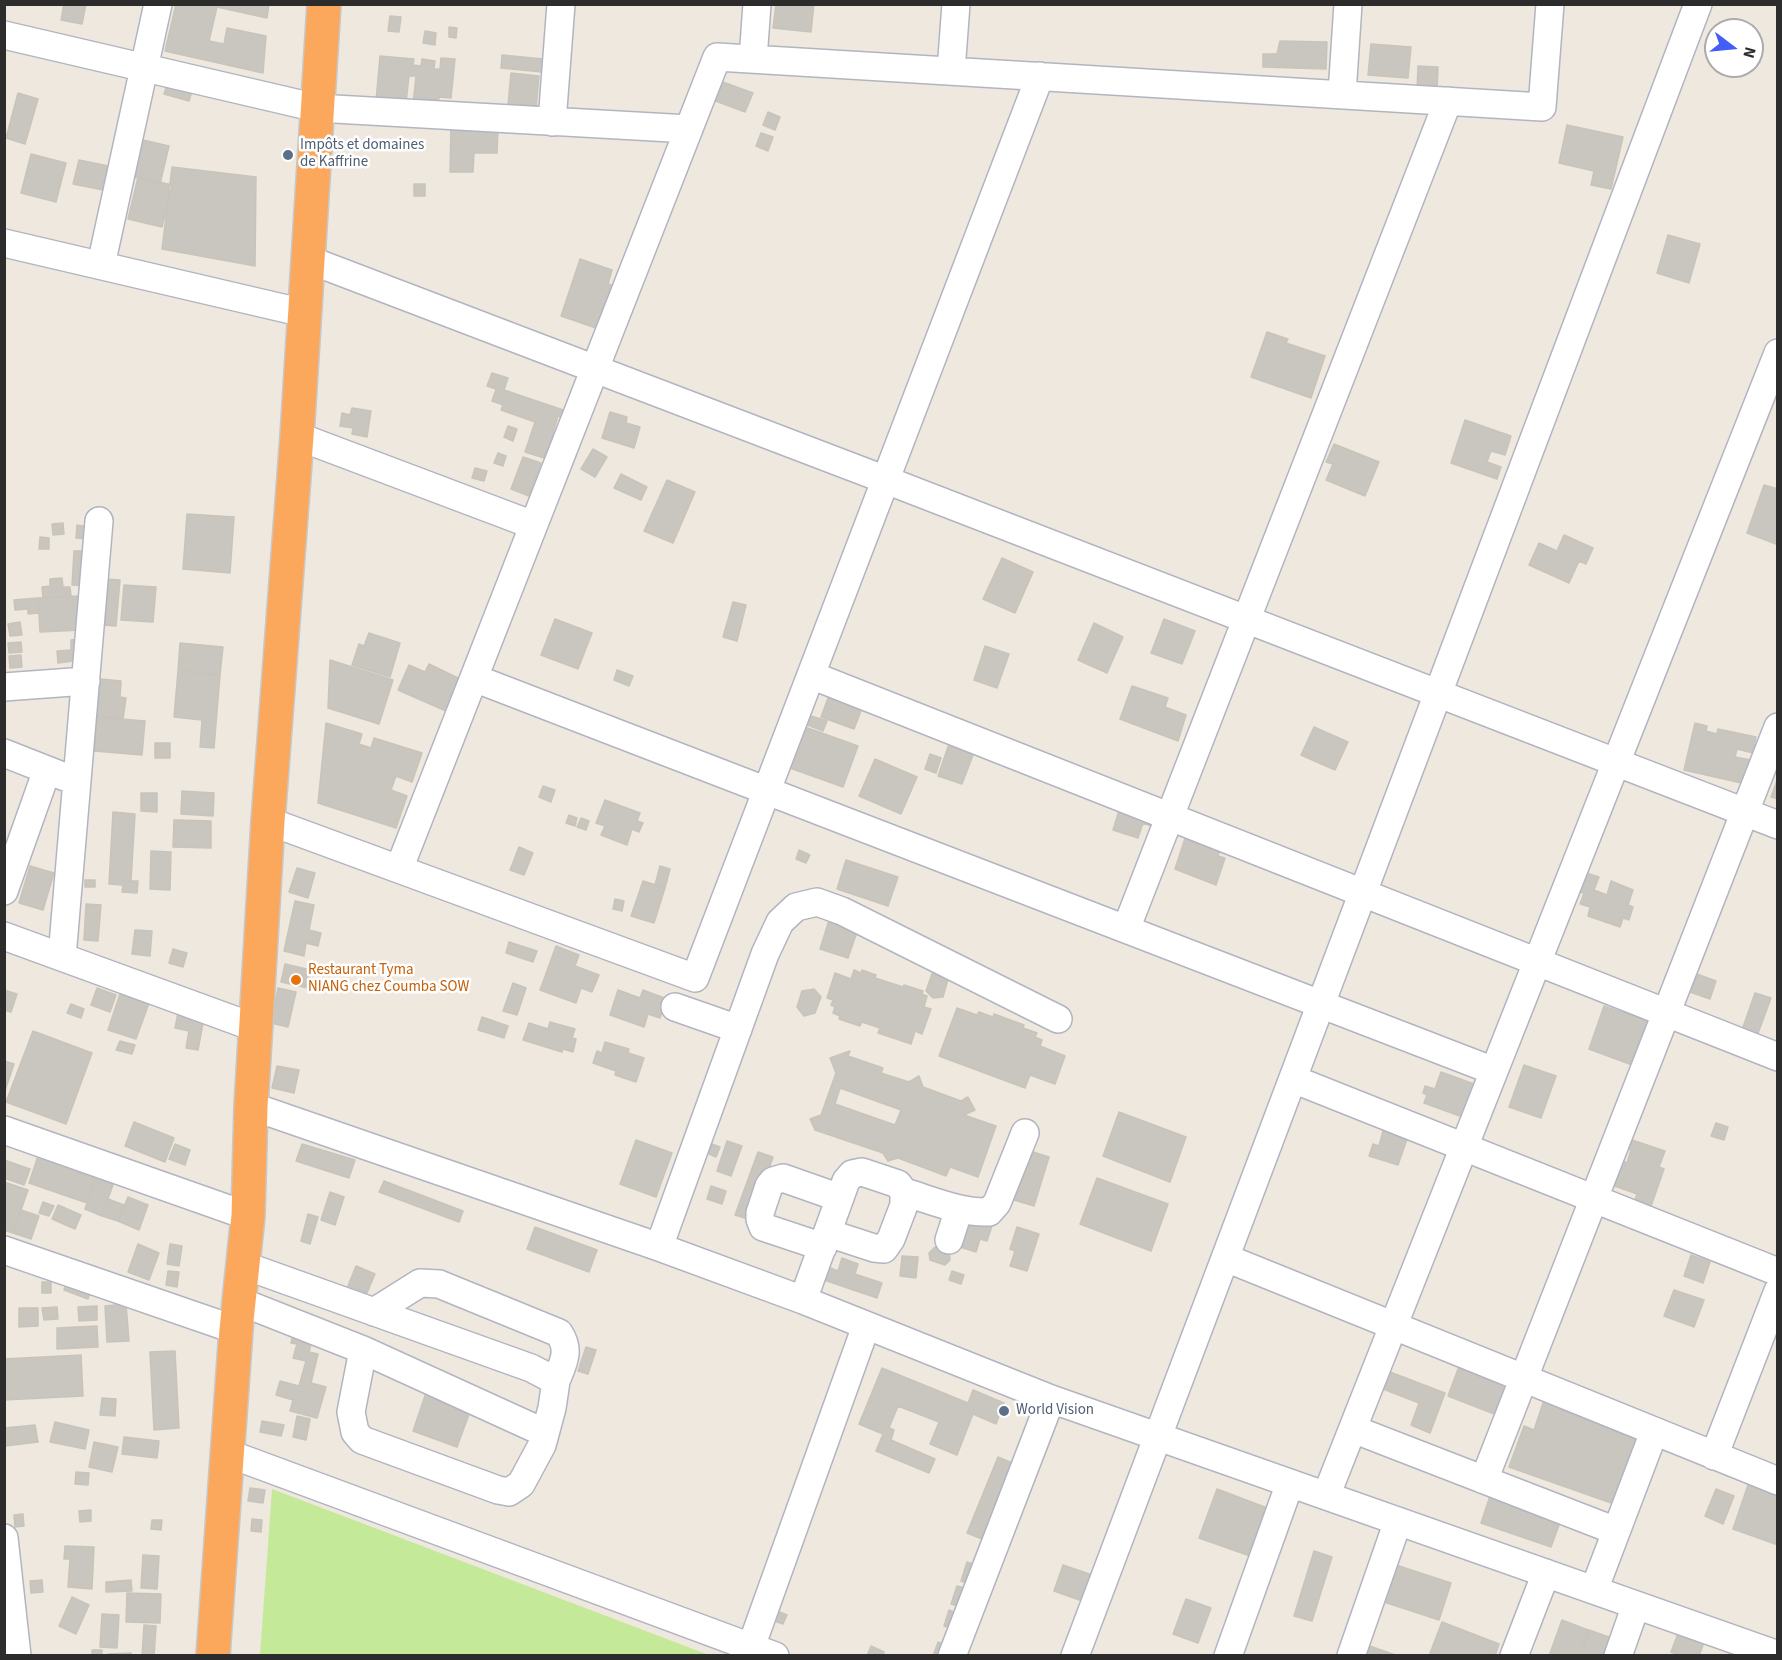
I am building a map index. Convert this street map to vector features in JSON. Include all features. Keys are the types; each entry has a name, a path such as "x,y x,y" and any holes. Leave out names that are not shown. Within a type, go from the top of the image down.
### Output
{"highway":[{"path":"213,1656 227,1453 248,1216 251,1106 268,821 297,436 324,4"}],"street":[{"path":"101,265 159,4"},
{"path":"552,122 561,4"},
{"path":"753,59 757,4"},
{"path":"951,71 956,4"},
{"path":"1342,94 1348,4"},
{"path":"399,868 717,57 1542,106 1550,4"},
{"path":"1075,1656 1698,4"},
{"path":"4,36 317,108 689,129"},
{"path":"268,821 695,978 1040,76"},
{"path":"1126,929 1448,101"},
{"path":"4,243 304,313"},
{"path":"307,259 1778,825"},
{"path":"1326,1496 1778,353"},
{"path":"297,436 533,525"},
{"path":"62,957 99,521"},
{"path":"811,675 1778,1057"},
{"path":"474,678 1494,1071"},
{"path":"4,687 86,681"},
{"path":"1484,1480 1778,727"},
{"path":"4,753 77,782"},
{"path":"4,891 47,770"},
{"path":"659,1247 765,954 780,922 795,907 817,902 842,911 1058,1019"},
{"path":"4,936 256,1028"},
{"path":"675,1007 738,1029"},
{"path":"1293,1079 1778,1272"},
{"path":"251,1106 659,1247 804,1300 1051,1399 1777,1655"},
{"path":"4,1130 248,1216"},
{"path":"804,1300 846,1182 852,1174 862,1172 898,1184 904,1192 959,1209 988,1212 1009,1206 1024,1133"},
{"path":"840,1198 783,1178 773,1181 770,1186 760,1219 763,1227 884,1249 891,1239 904,1205 904,1192"},
{"path":"949,1240 959,1209"},
{"path":"4,1250 363,1350 545,1433"},
{"path":"1226,1258 1778,1481"},
{"path":"243,1265 531,1368 556,1381"},
{"path":"363,1350 351,1412 354,1432 362,1440 498,1490 509,1492 521,1484 542,1445 552,1408 556,1381 565,1358 565,1342 559,1333 440,1284 420,1283 374,1312"},
{"path":"1714,1456 1778,1291"},
{"path":"227,1453 763,1651 866,1326"},
{"path":"952,1656 1051,1399"},
{"path":"1353,1429 1616,1531"},
{"path":"1594,1590 1654,1432"},
{"path":"1228,1656 1290,1483"},
{"path":"1351,1656 1398,1521"},
{"path":"4,1538 17,1656"},
{"path":"1514,1656 1546,1573"},
{"path":"1617,1656 1636,1605"}],"green space":[{"path":"272,1489 709,1655 260,1655"}],"building":[{"path":"64,4 86,4 82,24 61,20"},
{"path":"176,4 269,4 267,18 217,7 209,41 224,44 227,28 266,36 263,73 165,51"},
{"path":"776,4 814,4 811,32 773,28"},
{"path":"390,16 401,17 399,32 388,31"},
{"path":"449,27 457,28 456,38 449,37"},
{"path":"425,31 436,33 435,45 423,43"},
{"path":"1280,41 1327,42 1326,69 1263,67 1263,54 1277,54"},
{"path":"1371,44 1411,47 1408,78 1368,75"},
{"path":"502,55 543,59 542,72 501,68"},
{"path":"380,56 414,59 413,65 421,66 422,59 435,61 434,69 440,69 441,58 455,59 451,98 439,97 438,106 413,104 416,76 409,76 406,103 376,101"},
{"path":"1418,66 1438,67 1437,91 1417,90"},
{"path":"511,73 539,76 536,108 508,105"},
{"path":"169,78 194,85 189,101 164,94"},
{"path":"720,81 753,93 745,112 713,100"},
{"path":"18,93 38,99 25,144 6,138"},
{"path":"768,112 780,117 775,130 763,125"},
{"path":"1567,125 1623,137 1611,189 1591,185 1594,171 1559,163"},
{"path":"451,126 498,128 497,153 474,153 473,172 450,172"},
{"path":"761,133 773,137 768,151 756,146"},
{"path":"143,140 169,146 160,184 135,178"},
{"path":"31,154 66,163 56,202 21,193"},
{"path":"79,160 113,167 108,191 73,184"},
{"path":"172,167 256,177 255,266 162,249"},
{"path":"138,177 172,185 162,227 128,219"},
{"path":"414,184 425,184 425,196 414,196"},
{"path":"1668,235 1700,244 1689,283 1657,273"},
{"path":"580,259 612,270 608,284 618,287 608,314 602,312 596,328 561,316"},
{"path":"1267,332 1288,339 1286,343 1325,356 1311,398 1251,377"},
{"path":"492,373 508,378 504,390 569,412 567,419 558,416 552,436 556,437 552,448 548,447 544,458 525,452 535,422 501,410 503,405 492,401 496,389 487,386"},
{"path":"352,408 371,411 367,437 352,434 353,428 340,426 342,413 350,415"},
{"path":"610,412 627,417 626,423 640,427 634,448 602,438"},
{"path":"1465,420 1511,436 1505,455 1491,451 1487,462 1501,467 1497,479 1451,463"},
{"path":"508,426 517,429 513,441 504,437"},
{"path":"1334,444 1379,462 1365,496 1326,480 1333,464 1326,462"},
{"path":"593,449 607,457 595,477 581,469"},
{"path":"498,453 506,456 503,466 494,463"},
{"path":"523,457 541,463 529,496 511,489"},
{"path":"475,468 487,471 484,481 472,478"},
{"path":"621,474 647,487 641,500 614,488"},
{"path":"667,480 695,492 673,543 644,531"},
{"path":"1764,485 1778,489 1778,539 1776,544 1747,533"},
{"path":"187,514 234,517 230,573 183,569"},
{"path":"63,523 64,534 53,535 52,524"},
{"path":"77,525 89,527 88,539 76,538"},
{"path":"1564,535 1593,548 1586,564 1579,561 1569,583 1529,565 1539,543 1557,551"},
{"path":"40,537 49,538 49,549 39,549"},
{"path":"74,551 88,551 87,586 72,585"},
{"path":"1002,558 1033,572 1015,613 983,599"},
{"path":"62,578 63,587 70,587 71,596 43,598 42,587 50,586 50,579"},
{"path":"106,579 120,580 116,626 102,625"},
{"path":"124,585 156,587 153,622 121,620"},
{"path":"80,596 82,630 40,632 38,598"},
{"path":"38,598 39,613 28,614 28,609 15,610 14,600"},
{"path":"733,602 746,605 737,641 723,637"},
{"path":"555,619 592,633 578,669 541,655"},
{"path":"1164,619 1195,631 1182,664 1151,653"},
{"path":"20,622 22,635 10,636 8,624"},
{"path":"1094,623 1123,637 1107,673 1078,660"},
{"path":"369,633 400,643 390,677 352,665 359,644 364,646"},
{"path":"78,639 80,653 72,654 73,661 58,663 57,651 71,650 71,640"},
{"path":"21,642 22,652 9,653 8,643"},
{"path":"180,643 223,647 220,675 178,671"},
{"path":"985,646 1009,654 997,688 974,680"},
{"path":"21,655 22,667 10,668 9,656"},
{"path":"330,660 393,680 379,724 328,708"},
{"path":"429,664 460,679 446,711 398,690 409,665 425,672"},
{"path":"617,670 633,676 629,686 614,680"},
{"path":"178,671 220,675 214,748 200,747 202,720 174,717"},
{"path":"100,679 121,681 120,697 126,698 123,719 97,717"},
{"path":"1132,686 1168,698 1165,707 1186,715 1178,741 1120,719"},
{"path":"831,690 864,703 854,729 821,717"},
{"path":"808,715 827,721 823,731 805,724"},
{"path":"97,717 145,721 142,755 94,751"},
{"path":"326,723 362,734 359,744 371,748 374,738 422,753 412,782 396,776 391,790 407,796 396,828 318,803"},
{"path":"1695,723 1707,726 1706,731 1717,734 1718,729 1756,737 1753,753 1737,749 1735,757 1751,760 1746,784 1684,770"},
{"path":"805,727 858,746 843,787 790,768"},
{"path":"1314,727 1348,742 1335,770 1301,755"},
{"path":"950,741 975,750 962,784 938,776"},
{"path":"155,743 170,743 170,758 155,758"},
{"path":"930,754 941,758 936,773 925,769"},
{"path":"875,759 917,777 901,814 859,796"},
{"path":"1778,778 1778,799 1771,797"},
{"path":"543,786 555,790 551,802 539,797"},
{"path":"182,791 214,793 213,816 181,814"},
{"path":"141,793 157,793 157,812 141,811"},
{"path":"605,800 640,813 637,821 643,823 639,832 632,829 627,845 601,835 605,826 596,823"},
{"path":"1121,804 1158,815 1154,827 1143,823 1138,838 1113,830"},
{"path":"113,812 135,814 131,881 138,881 137,893 122,892 123,885 109,884"},
{"path":"569,815 577,818 575,826 566,823"},
{"path":"581,818 589,821 586,830 577,827"},
{"path":"174,820 211,821 211,848 173,847"},
{"path":"1189,826 1224,838 1218,856 1225,858 1216,885 1175,869"},
{"path":"519,847 533,853 524,875 510,870"},
{"path":"799,850 810,855 806,863 796,859"},
{"path":"151,851 171,852 170,890 150,889"},
{"path":"846,860 898,877 888,906 837,889"},
{"path":"30,866 54,873 43,910 19,903"},
{"path":"660,866 670,869 665,888 655,885"},
{"path":"297,868 315,873 308,898 289,892"},
{"path":"1586,873 1599,877 1594,890 1607,895 1611,881 1633,890 1628,905 1633,907 1629,920 1623,918 1620,927 1588,916 1590,907 1580,904 1584,893 1579,892"},
{"path":"85,880 95,880 95,887 85,887"},
{"path":"643,881 665,888 654,923 631,916"},
{"path":"615,899 624,901 622,911 613,909"},
{"path":"295,901 314,905 309,930 321,933 318,946 306,943 304,956 284,951"},
{"path":"86,904 101,905 98,941 84,940"},
{"path":"829,920 858,929 848,958 820,949"},
{"path":"135,930 152,931 150,956 132,954"},
{"path":"509,942 537,951 533,962 506,953"},
{"path":"556,946 579,955 575,966 599,975 592,992 581,988 576,1003 540,990"},
{"path":"173,949 187,953 183,967 169,963"},
{"path":"285,964 311,970 308,988 281,982"},
{"path":"854,970 861,973 862,970 876,975 875,978 923,991 922,994 927,996 924,1007 931,1009 922,1034 915,1031 911,1044 878,1033 880,1028 862,1022 860,1026 839,1019 840,1016 833,1013 835,1007 831,1005 833,1000 827,998 835,973 851,979"},
{"path":"942,972 948,979 943,997 933,998 926,991 932,974"},
{"path":"1697,974 1716,981 1710,999 1690,992"},
{"path":"513,983 526,988 517,1015 503,1011"},
{"path":"97,988 116,995 110,1012 91,1005"},
{"path":"278,988 296,992 288,1027 271,1023"},
{"path":"814,989 821,997 815,1013 804,1016 797,1007 802,991"},
{"path":"4,990 17,994 11,1012 4,1010"},
{"path":"618,990 640,998 643,990 667,999 660,1018 648,1014 644,1027 610,1015"},
{"path":"1755,993 1771,998 1757,1036 1742,1030"},
{"path":"120,994 149,1003 136,1039 108,1030"},
{"path":"71,1004 84,1009 81,1018 67,1013"},
{"path":"1604,1006 1647,1021 1632,1065 1589,1049"},
{"path":"957,1008 977,1015 979,1012 993,1017 994,1014 1024,1025 1023,1028 1037,1033 1035,1037 1042,1040 1040,1046 1065,1056 1055,1084 1030,1075 1025,1088 939,1056"},
{"path":"178,1013 204,1018 198,1050 186,1048 189,1031 175,1028"},
{"path":"482,1017 508,1026 504,1038 478,1030"},
{"path":"550,1022 575,1029 572,1038 576,1039 573,1052 563,1049 562,1052 523,1040 529,1023 548,1029"},
{"path":"33,1031 92,1053 66,1124 6,1102"},
{"path":"120,1041 135,1045 132,1054 116,1050"},
{"path":"605,1042 629,1049 628,1053 644,1058 636,1082 615,1075 616,1071 593,1063 597,1051 602,1053"},
{"path":"850,1051 848,1056 883,1068 881,1073 909,1082 919,1076 923,1087 961,1101 968,1097 975,1110 964,1115 996,1126 978,1177 950,1167 946,1176 898,1158 888,1161 883,1153 815,1130 810,1119 821,1115 836,1073 830,1058","holes":["840,1088 901,1110 895,1125 835,1104"]},
{"path":"4,1061 14,1064 4,1094"},
{"path":"1524,1065 1556,1076 1541,1118 1509,1107"},
{"path":"277,1066 299,1070 294,1093 272,1088"},
{"path":"1441,1072 1474,1084 1465,1108 1468,1119 1424,1103 1427,1095 1423,1093 1425,1086 1435,1089"},
{"path":"1119,1112 1186,1137 1170,1182 1103,1156"},
{"path":"134,1122 174,1138 165,1162 125,1146"},
{"path":"1716,1123 1728,1127 1724,1140 1711,1136"},
{"path":"1383,1131 1407,1139 1398,1165 1369,1156 1373,1144 1379,1146"},
{"path":"1629,1139 1665,1151 1659,1167 1664,1169 1649,1212 1633,1206 1637,1194 1612,1185 1621,1160 1627,1163 1631,1150 1625,1148"},
{"path":"636,1140 672,1153 656,1197 620,1184"},
{"path":"727,1141 742,1146 731,1176 717,1171"},
{"path":"175,1144 190,1150 185,1165 169,1159"},
{"path":"302,1144 355,1160 349,1178 296,1161"},
{"path":"712,1144 720,1147 716,1157 709,1154"},
{"path":"41,1147 99,1168 87,1203 29,1183"},
{"path":"758,1152 773,1157 751,1220 735,1215"},
{"path":"1033,1152 1049,1157 1034,1206 1011,1199 1022,1163 1029,1165"},
{"path":"4,1160 30,1169 24,1185 4,1178"},
{"path":"96,1176 114,1182 102,1216 85,1209"},
{"path":"1097,1178 1168,1204 1151,1251 1080,1224"},
{"path":"384,1181 463,1211 459,1222 379,1192"},
{"path":"4,1182 28,1190 13,1233 4,1230"},
{"path":"711,1186 726,1191 722,1204 707,1199"},
{"path":"330,1192 344,1197 335,1225 321,1220"},
{"path":"128,1197 148,1205 139,1230 118,1221"},
{"path":"108,1199 124,1205 118,1221 102,1216"},
{"path":"43,1202 54,1206 49,1216 39,1213"},
{"path":"58,1205 81,1215 75,1229 52,1219"},
{"path":"21,1210 39,1216 31,1239 13,1233"},
{"path":"308,1214 318,1217 310,1244 301,1241"},
{"path":"967,1218 992,1226 987,1241 980,1239 976,1252 957,1246"},
{"path":"535,1227 597,1250 589,1272 527,1249"},
{"path":"1017,1227 1039,1234 1027,1271 1010,1266 1015,1251 1010,1249"},
{"path":"138,1244 159,1253 149,1280 128,1272"},
{"path":"170,1244 182,1246 179,1266 167,1264"},
{"path":"935,1247 949,1251 950,1260 945,1265 930,1260 929,1253"},
{"path":"1691,1255 1710,1262 1703,1283 1684,1276"},
{"path":"902,1256 918,1257 916,1278 900,1276"},
{"path":"842,1258 858,1264 855,1274 882,1283 877,1298 824,1280 828,1267 838,1271"},
{"path":"356,1266 375,1274 367,1293 348,1286"},
{"path":"168,1271 179,1272 177,1287 166,1285"},
{"path":"952,1271 964,1275 961,1284 949,1280"},
{"path":"70,1273 94,1282 88,1299 64,1290"},
{"path":"42,1282 51,1282 51,1293 42,1293"},
{"path":"1674,1290 1704,1300 1694,1327 1664,1316"},
{"path":"126,1304 129,1341 107,1342 105,1306"},
{"path":"97,1306 97,1320 79,1321 78,1307"},
{"path":"57,1307 58,1319 44,1320 42,1308"},
{"path":"19,1308 38,1308 38,1326 19,1327"},
{"path":"97,1326 98,1347 57,1349 57,1328"},
{"path":"295,1328 314,1333 309,1352 318,1354 311,1383 326,1387 317,1418 290,1411 293,1400 276,1395 280,1381 299,1386 306,1361 293,1358 297,1344 291,1343"},
{"path":"586,1347 596,1350 588,1374 578,1371"},
{"path":"175,1351 179,1428 154,1430 150,1352"},
{"path":"81,1355 83,1396 4,1400 4,1359"},
{"path":"1461,1361 1516,1382 1502,1417 1448,1396"},
{"path":"882,1368 968,1403 973,1390 1004,1403 996,1424 973,1414 957,1455 930,1444 939,1422 898,1406 889,1428 894,1430 891,1440 935,1459 929,1473 876,1451 883,1434 859,1424"},
{"path":"1390,1372 1445,1393 1430,1433 1411,1425 1419,1403 1383,1389"},
{"path":"427,1390 472,1406 457,1447 413,1431"},
{"path":"1545,1397 1640,1431 1614,1504 1509,1467 1524,1426 1534,1430"},
{"path":"102,1398 116,1399 115,1416 100,1415"},
{"path":"297,1416 310,1419 306,1440 293,1437"},
{"path":"262,1421 284,1425 281,1436 260,1432"},
{"path":"55,1422 89,1430 85,1449 50,1442"},
{"path":"35,1425 38,1442 5,1446 4,1428"},
{"path":"124,1437 159,1441 157,1458 122,1454"},
{"path":"94,1442 118,1447 112,1472 89,1467"},
{"path":"998,1457 1019,1466 987,1541 967,1533"},
{"path":"76,1472 89,1473 88,1485 75,1484"},
{"path":"1750,1479 1778,1489 1778,1545 1733,1529"},
{"path":"1495,1481 1566,1506 1551,1547 1481,1523"},
{"path":"250,1488 265,1490 263,1503 248,1501"},
{"path":"1217,1489 1270,1509 1253,1557 1199,1538"},
{"path":"1716,1489 1734,1496 1723,1524 1705,1516"},
{"path":"91,1510 91,1521 80,1522 79,1511"},
{"path":"23,1514 24,1526 15,1527 14,1515"},
{"path":"252,1519 262,1520 261,1532 251,1531"},
{"path":"152,1520 162,1520 161,1530 151,1529"},
{"path":"65,1546 94,1547 92,1589 68,1587 70,1559 64,1559"},
{"path":"1314,1551 1332,1557 1312,1621 1294,1616"},
{"path":"143,1555 159,1556 157,1589 141,1588"},
{"path":"967,1562 976,1565 969,1584 961,1581"},
{"path":"1063,1565 1095,1576 1085,1602 1054,1591"},
{"path":"1396,1565 1451,1583 1439,1620 1384,1602"},
{"path":"42,1580 43,1592 31,1593 30,1581"},
{"path":"131,1580 132,1591 106,1592 106,1582"},
{"path":"957,1586 968,1589 962,1607 951,1604"},
{"path":"127,1593 161,1594 160,1623 126,1622"},
{"path":"72,1597 89,1605 76,1634 59,1626"},
{"path":"1186,1599 1211,1608 1198,1643 1173,1634"},
{"path":"775,1610 787,1615 783,1624 771,1620"},
{"path":"949,1610 958,1614 953,1629 944,1626"},
{"path":"102,1614 119,1615 117,1648 100,1647"},
{"path":"1562,1620 1588,1630 1579,1656 1549,1656"},
{"path":"1683,1620 1709,1629 1699,1656 1681,1656 1671,1652"},
{"path":"1442,1622 1499,1644 1495,1656 1429,1656"},
{"path":"144,1625 156,1626 154,1656 142,1656"},
{"path":"1589,1630 1617,1640 1611,1656 1581,1656"},
{"path":"938,1642 949,1647 946,1656 933,1656"},
{"path":"1367,1645 1398,1656 1364,1656"},
{"path":"871,1646 884,1652 883,1656 867,1656"},
{"path":"92,1650 102,1650 102,1656 92,1656"},
{"path":"131,1653 131,1656 109,1656 108,1654"}],"place":[{"name":"Impôts et domaines de Kaffrine","path":"288,155"},
{"name":"Restaurant Tyma NIANG chez Coumba SOW","path":"296,980"},
{"name":"World Vision","path":"1004,1411"}]}
